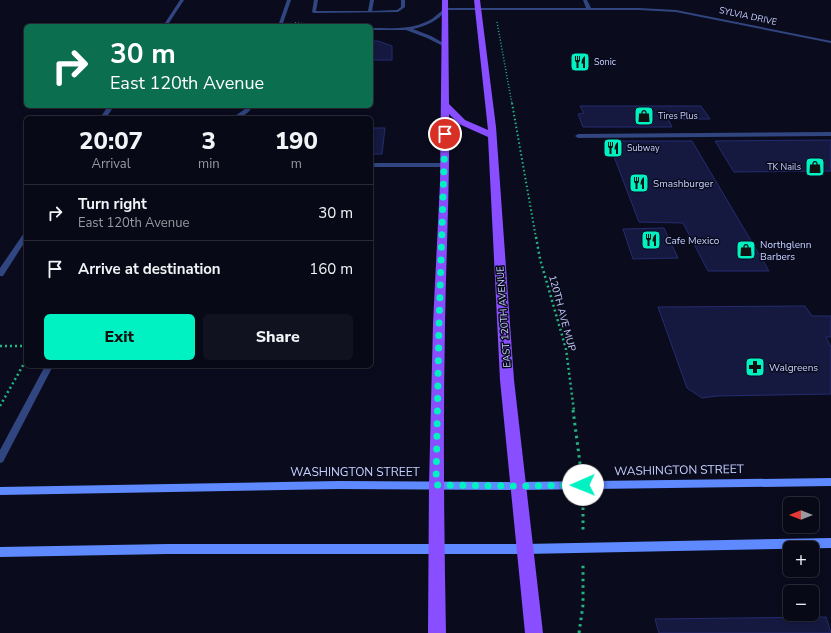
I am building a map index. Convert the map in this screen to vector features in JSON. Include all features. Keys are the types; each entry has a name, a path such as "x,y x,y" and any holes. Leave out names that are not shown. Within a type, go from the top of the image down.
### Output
{"main road":[{"path":"437,633 436,485 439,324 445,165 445,0"},
{"name":"EAST 120TH AVENUE","path":"478,5 492,135 506,372 534,633"},
{"path":"446,106 462,122 492,135"},
{"name":"WASHINGTON STREET","path":"0,492 436,485 518,486 831,482"},
{"path":"0,552 168,549 436,550 831,543"}],"street":[{"path":"165,24 182,0"},
{"path":"281,24 289,0"},
{"path":"316,0 314,12 398,11 403,7 403,0"},
{"path":"370,12 372,0"},
{"path":"585,0 589,9"},
{"name":"SYLVIA DRIVE","path":"446,9 478,5 494,9 639,9 687,12 831,42"},
{"path":"373,29 407,29 430,24 446,9"},
{"path":"407,29 429,37 446,46"},
{"path":"238,116 248,110 248,108"},
{"path":"578,136 831,134"},
{"path":"373,165 445,165"},
{"path":"0,274 24,238"},
{"path":"0,459 48,368"}],"path":[{"name":"120TH AVE MUP","path":"494,9 540,259 566,349 583,485 583,605 579,633"},
{"path":"0,346 24,346"},
{"path":"0,406 24,364"}],"building":[{"path":"373,41 378,41 392,46 392,60 373,60"},
{"name":"Tires Plus","path":"580,106 701,106 710,119 668,119 672,127 583,127 578,114 584,113"},
{"path":"373,128 385,128 382,154 373,154"},
{"path":"831,140 831,171 734,172 715,141"},
{"path":"608,141 692,141 769,271 708,271 683,223 639,222"},
{"path":"664,228 678,258 633,259 623,229"},
{"name":"Walgreens","path":"805,306 812,316 831,316 831,337 826,337 831,347 831,394 717,396 702,398 687,388 658,307"},
{"path":"819,617 826,617 831,633 659,633 655,619 783,618 783,621 819,621"}],"place":[{"name":"Sonic","path":"580,62"},
{"name":"Tires Plus","path":"644,116"},
{"name":"Subway","path":"613,148"},
{"name":"TK Nails","path":"815,167"},
{"name":"Smashburger","path":"639,183"},
{"name":"Cafe Mexico","path":"651,240"},
{"name":"Northglenn Barbers","path":"746,250"},
{"name":"Walgreens","path":"755,367"}],"route":[{"path":"445,134 445,183 439,324 436,485 583,485"}]}
